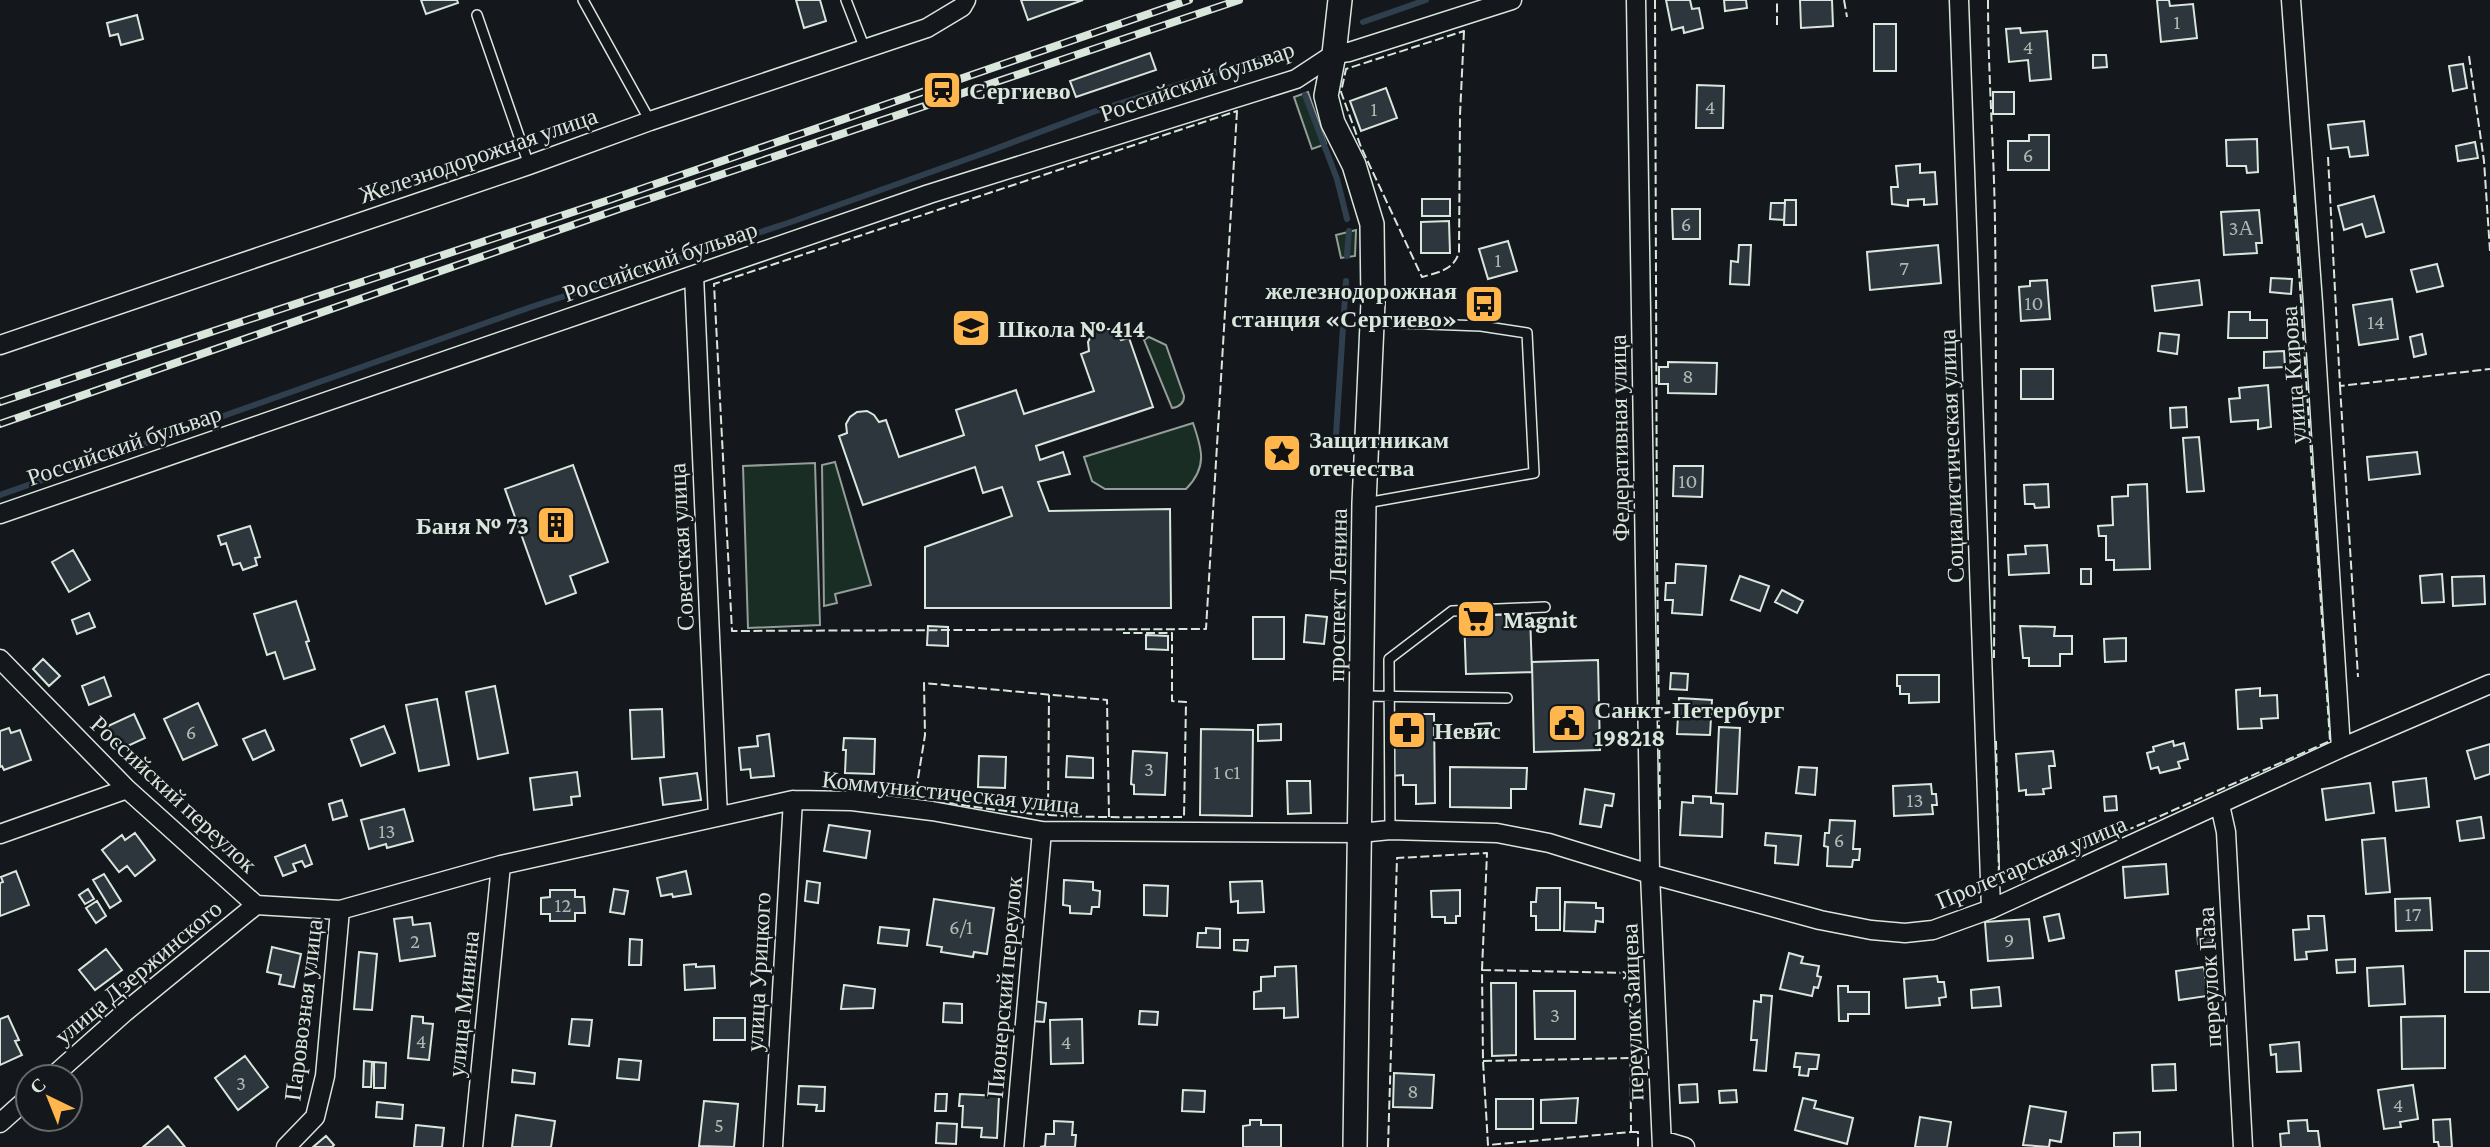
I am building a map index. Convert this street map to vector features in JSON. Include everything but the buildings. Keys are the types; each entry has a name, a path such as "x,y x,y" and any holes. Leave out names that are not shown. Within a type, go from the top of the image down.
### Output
{"street":[{"name":"Железнодорожная улица","path":"0,345 927,28 962,7 966,0"},
{"name":"проспект Ленина","path":"1340,0 1334,54 1325,96 1333,123 1354,165 1372,224 1364,503 1355,1147"},
{"path":"1334,54 1349,52 1512,0"},
{"name":"Федеративная улица","path":"1636,0 1650,874"},
{"name":"Социалистическая улица","path":"1959,0 1992,909"},
{"name":"улица Кирова","path":"2291,0 2314,303 2342,748"},
{"name":"Российский бульвар","path":"0,514 929,194 1296,79 1334,54"},
{"name":"Советская улица","path":"694,275 718,817"},
{"name":"Российский переулок","path":"0,659 127,789 256,905 340,910"},
{"name":"Пролетарская улица","path":"1360,833 1390,830 1497,833 1570,849 1650,874 1820,920 1871,930 1905,933 1933,930 1992,909 2342,748 2490,684"},
{"path":"0,834 127,789"},
{"name":"Коммунистическая улица","path":"340,910 501,866 793,800 852,801 932,811 1042,831 1360,833"},
{"name":"улица Урицкого","path":"773,1147 793,800"},
{"name":"переулок Газа","path":"2220,805 2226,832 2243,1147"},
{"name":"Пионерский переулок","path":"1014,1147 1042,831"},
{"name":"улица Минина","path":"473,1147 501,866"},
{"name":"переулок Зайцева","path":"1650,874 1662,1144"},
{"name":"улица Дзержинского","path":"68,1063 125,1012 256,905"},
{"name":"Паровозная улица","path":"286,1147 315,1117 325,1076 340,910"},
{"path":"0,1123 14,1110"},
{"path":"1662,1144 1685,1147"}],"lane":[{"path":"583,0 650,121"},
{"path":"846,0 864,49"},
{"path":"477,15 529,165"},
{"path":"1364,503 1534,473 1527,333 1481,326 1371,322"},
{"path":"1390,830 1389,659 1451,611 1545,607"},
{"path":"1362,696 1507,698"}],"green space":[{"path":"1308,92 1326,144 1312,149 1294,97"},
{"path":"1356,230 1355,256 1341,258 1336,235"},
{"path":"1149,337 1166,345 1184,396 1177,407 1172,408 1144,340"},
{"path":"1193,423 1201,457 1198,473 1186,489 1105,489 1092,481 1084,457"},
{"path":"835,462 871,585 835,594 837,603 824,606 822,465"},
{"path":"815,463 820,625 748,628 743,466"}],"waterway":[{"path":"1363,22 1426,0"},
{"path":"0,495 531,307 788,223 1093,112 1280,52"},
{"path":"1305,95 1337,179 1347,219"},
{"path":"1347,256 1349,231"},
{"path":"1336,435 1346,281"}],"railway":[{"path":"0,402 615,198 1189,0"},
{"path":"0,424 619,209 1239,0"}],"fence":[{"path":"1655,0 1660,811"},
{"path":"1777,0 1777,25"},
{"path":"1844,0 1847,17"},
{"path":"1988,0 1996,277 1994,658"},
{"path":"1464,31 1459,252 1450,267 1422,277 1361,147 1341,92 1346,69 1464,31"},
{"path":"2469,56 2484,161 2490,251"},
{"path":"1237,111 1206,629 732,631 714,284 1237,111"},
{"path":"2328,157 2340,386 2490,369"},
{"path":"1996,741 1999,878 2004,882 2330,741 2294,195"},
{"path":"2340,386 2358,677"},
{"path":"1109,817 1107,700 924,683 925,735 915,797 1049,815 1100,817 1133,817 1184,817 1186,702 1172,701 1172,633 1123,633"},
{"path":"1048,815 1049,695"},
{"path":"1388,1147 1397,858 1487,853 1482,970"},
{"path":"1482,970 1630,973 1631,1132 1488,1145 1483,1061 1482,970"},
{"path":"1483,1061 1630,1058"},
{"path":"1631,1132 1638,1132 1638,1147"}],"place":[{"name":"Сергиево","path":"942,90"},
{"name":"железнодорожная станция «Сергиево»","path":"1484,304"},
{"name":"Школа № 414","path":"971,328"},
{"name":"Защитникам отечества","path":"1282,453"},
{"name":"Баня № 73","path":"556,525"},
{"name":"Magnit","path":"1476,619"},
{"name":"Санкт-Петербург 198218","path":"1567,723"},
{"name":"Невис","path":"1407,730"}]}
